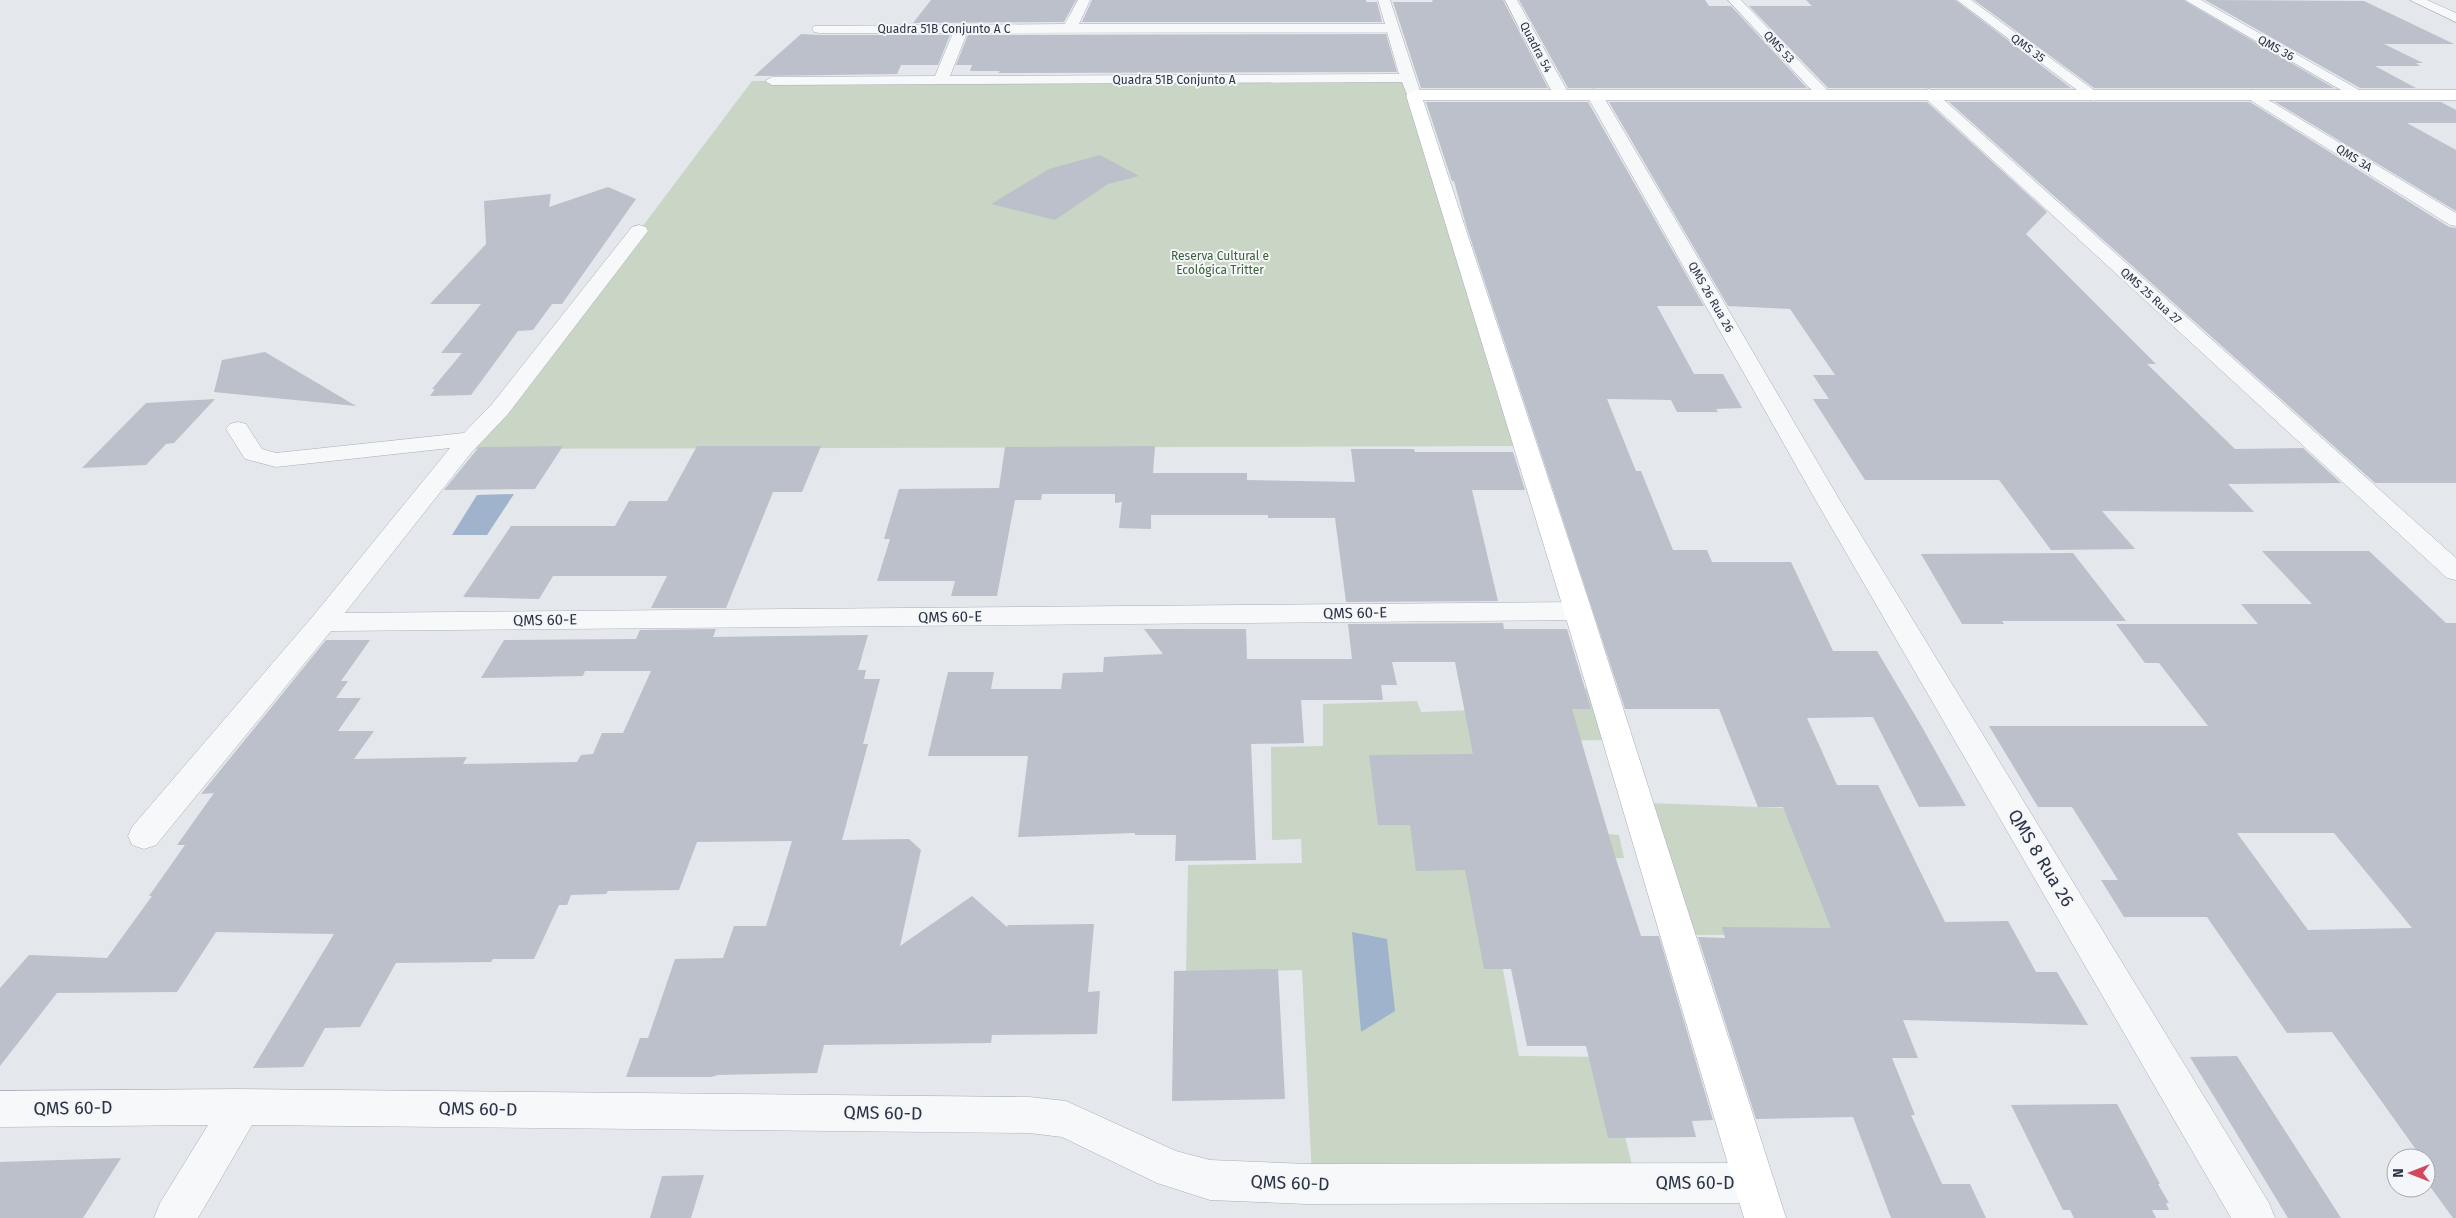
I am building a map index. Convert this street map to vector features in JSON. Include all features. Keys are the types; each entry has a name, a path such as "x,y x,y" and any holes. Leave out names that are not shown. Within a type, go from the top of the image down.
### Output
{"street":[{"path":"1084,0 1070,28 1392,28"},
{"path":"1384,0 1578,611 1759,1200"},
{"name":"Quadra 54","path":"1511,0 1561,94"},
{"name":"QMS 53","path":"1734,0 1823,94"},
{"name":"QMS 35","path":"1962,0 2094,96"},
{"name":"QMS 36","path":"2191,0 2360,95"},
{"path":"2416,0 2456,18"},
{"path":"940,81 962,28"},
{"name":"Quadra 51B Conjunto A C","path":"819,29 1070,28"},
{"name":"Quadra 51B Conjunto A","path":"772,81 1410,86"},
{"path":"1410,86 1561,94 2456,95"},
{"name":"QMS 26 Rua 26","path":"1594,94 1827,499"},
{"name":"QMS 25 Rua 27","path":"1929,94 2456,572"},
{"name":"QMS 3A","path":"2252,95 2456,221"},
{"path":"144,836 323,622 472,439 500,409 581,308 639,231"},
{"path":"238,429 253,454 276,460 472,439"},
{"name":"QMS 8 Rua 26","path":"1827,499 2254,1218"},
{"name":"QMS 60-E","path":"323,622 1578,611"},
{"path":"175,1218 242,1107"},
{"name":"QMS 60-D","path":"0,1109 242,1107 1048,1116 1066,1119 1171,1169 1210,1180 1759,1200"}],"green space":[{"name":"Reserva Cultural e Ecológica Tritter","path":"1404,79 1522,446 459,449 639,231 752,81"},
{"path":"1589,688 1603,740 1498,742 1586,832 1619,835 1624,858 1539,860 1477,830 1519,1056 1605,1057 1632,1165 1312,1177 1302,970 1186,973 1188,865 1302,863 1301,839 1272,840 1271,747 1323,746 1323,704 1417,701 1421,712 1475,710"},
{"path":"1649,803 1813,809 1866,935 1691,935"}],"water":[{"path":"514,494 487,535 452,535 477,495"},
{"path":"1352,932 1387,939 1395,1011 1361,1032"}],"building":[{"path":"931,0 1076,0 1064,22 913,23"},
{"path":"1092,0 1366,0 1366,2 1377,2 1382,22 1082,22"},
{"path":"1432,0 1503,0 1548,88 1421,88 1393,2 1433,2"},
{"path":"1519,0 1705,0 1709,6 1731,6 1807,88 1568,88"},
{"path":"1806,0 1955,0 2071,88 1828,88 1749,6 1812,6"},
{"path":"1974,0 2183,0 2334,88 2094,88"},
{"path":"2205,0 2364,1 2454,44 2384,44 2423,63 2416,63 2420,66 2375,66 2416,88 2360,88"},
{"path":"801,34 950,35 938,65 901,65 897,74 754,76"},
{"path":"1386,34 1397,72 998,73 1000,71 970,71 972,65 956,65 968,35"},
{"path":"1426,102 1588,102 1704,306 1657,306 1694,374 1723,374 1742,408 1716,409 1718,412 1677,412 1671,400 1607,399 1636,471 1641,471 1673,550 1707,550 1712,562 1791,562 1833,651 1877,651 1966,806 1919,807 1873,717 1807,718 1837,785 1878,785 1945,922 2008,921 2036,972 2057,972 2088,1025 1903,1020 1918,1058 1892,1058 1915,1115 1911,1115 1942,1184 1970,1184 1986,1218 1891,1218 1853,1117 1756,1119 1698,937 1725,938 1722,927 1831,928 1783,807 1758,807 1719,709 1625,709 1466,225 1454,181 1452,181"},
{"path":"1609,102 1927,102 2047,212 2026,234 2156,364 2147,364 2235,449 2303,448 2341,483 2228,484 2254,512 2102,511 2135,549 2051,550 1999,480 1865,480 1813,399 1829,399 1813,375 1835,375 1790,309 1728,306"},
{"path":"1949,102 2250,102 2449,227 2456,228 2456,483 2375,483"},
{"path":"2275,102 2441,102 2456,110 2456,123 2407,123 2456,150 2456,211"},
{"path":"1100,155 1139,176 1108,184 1055,220 991,204 1049,169"},
{"path":"608,187 636,199 562,304 552,304 533,330 518,331 471,395 430,396 435,389 432,389 462,353 441,353 481,304 430,304 486,244 484,201 551,194 549,207"},
{"path":"265,352 356,406 214,392 222,360"},
{"path":"215,399 174,443 166,444 146,465 82,468 146,403"},
{"path":"563,446 535,489 444,490 479,447"},
{"path":"697,446 821,446 802,492 773,492 726,608 651,608 667,576 553,576 539,599 463,597 511,526 615,526 629,501 667,501"},
{"path":"1155,446 1153,473 1247,473 1247,480 1355,482 1351,449 1414,449 1415,452 1513,452 1525,490 1472,490 1498,601 1346,602 1335,518 1268,518 1268,515 1151,515 1151,529 1119,528 1122,502 1115,503 1115,494 1042,494 1041,500 1015,500 997,596 951,596 955,581 877,581 890,539 884,539 899,489 999,488 1005,447"},
{"path":"2262,551 2369,551 2446,623 2456,623 2456,1218 2453,1218 2436,1195 2436,1148 2415,1148 2332,1032 2287,1033 2207,917 2124,917 2101,880 2118,880 2072,807 2038,807 1989,726 2208,726 2159,663 2145,663 2116,624 2258,624 2241,604 2312,604","holes":["2237,833 2334,833 2412,928 2308,930"]},
{"path":"2073,553 2126,621 2002,621 2004,624 1962,624 1921,554"},
{"path":"1503,623 1504,629 1567,629 1591,709 1572,709 1615,856 1641,936 1659,936 1713,1120 1692,1121 1696,1137 1608,1138 1586,1046 1527,1046 1511,969 1484,969 1465,870 1416,871 1410,825 1378,825 1369,755 1473,754 1455,662 1392,662 1397,685 1381,685 1383,700 1301,700 1304,743 1251,744 1256,860 1175,861 1176,835 1135,835 1135,833 1018,837 1028,756 928,756 948,672 994,672 991,689 1061,689 1063,673 1103,672 1104,657 1163,654 1144,629 1246,629 1247,659 1352,659 1348,624"},
{"path":"716,629 713,637 868,635 858,670 866,670 864,679 880,679 863,744 868,744 842,840 909,839 921,850 900,946 972,896 1007,927 1008,925 1094,924 1088,992 1100,991 1097,1034 992,1035 991,1043 824,1045 817,1073 718,1075 711,1077 626,1077 640,1038 648,1038 675,959 723,958 734,926 766,926 792,841 697,842 679,890 608,891 606,894 571,895 567,905 559,905 534,959 493,959 491,962 396,963 360,1027 325,1028 303,1067 253,1068 334,934 216,932 177,992 57,993 0,1066 0,988 29,955 107,958 152,896 149,896 185,845 177,845 214,793 201,794 326,640 370,640 341,681 348,681 336,698 361,698 338,731 374,731 354,759 467,757 463,764 577,762 581,755 593,754 602,733 623,733 651,671 585,671 583,676 481,678 504,640 636,639 640,630"},
{"path":"1278,969 1285,1099 1172,1101 1174,971"},
{"path":"2237,1056 2341,1218 2288,1218 2190,1057"},
{"path":"2117,1104 2160,1184 2158,1184 2169,1203 2166,1203 2169,1210 2152,1210 2156,1218 2074,1218 2070,1210 2063,1210 2011,1105"},
{"path":"121,1158 83,1218 0,1218 0,1162"},
{"path":"704,1175 691,1218 650,1218 662,1176"}]}
